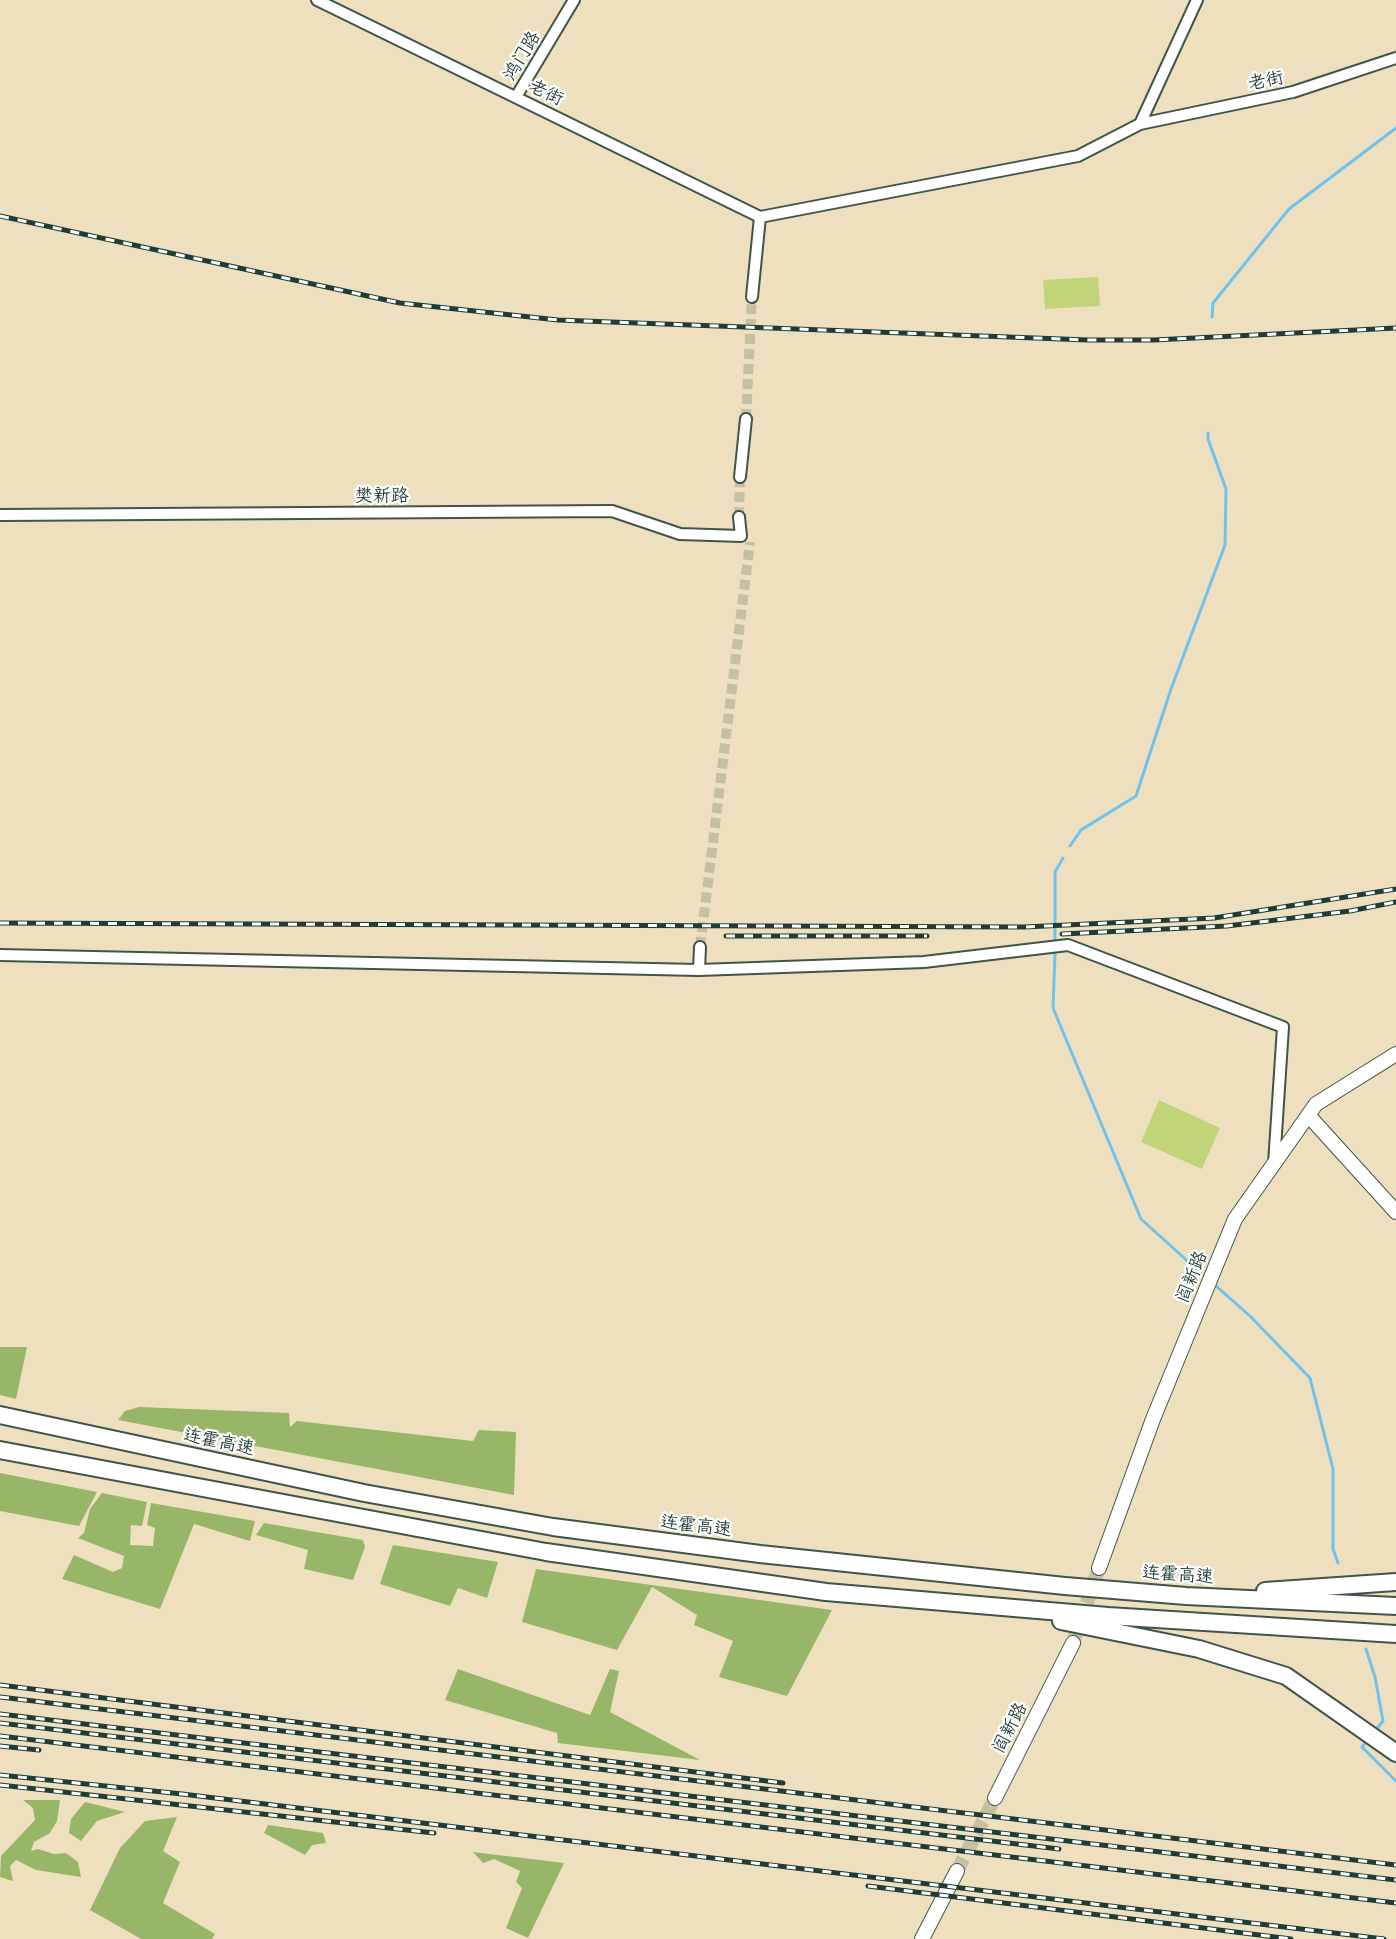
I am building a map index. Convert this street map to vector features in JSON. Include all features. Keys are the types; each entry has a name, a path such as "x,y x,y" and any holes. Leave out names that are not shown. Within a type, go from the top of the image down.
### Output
{"highway":[{"name":"连霍高速","path":"0,1415 352,1490 553,1527 945,1574 1186,1596 1396,1606"},
{"path":"0,1450 546,1552 826,1592 1108,1616 1396,1634"},
{"path":"1186,1596 1396,1582"},
{"path":"977,1605 1199,1649 1286,1676 1396,1753"}],"main road":[{"name":"阎新路","path":"1099,1568 1153,1419 1235,1220 1316,1104 1396,1054"},
{"path":"1308,1115 1396,1212"},
{"name":"阎新路","path":"995,1798 1073,1642"},
{"path":"922,1939 957,1871"}],"street":[{"name":"老街","path":"317,0 760,217 1078,156 1140,124 1293,92 1396,58"},
{"name":"鸿门路","path":"516,97 574,0"},
{"path":"1140,124 1197,0"},
{"path":"752,297 760,217"},
{"path":"740,477 746,419"},
{"name":"樊新路","path":"0,515 612,511 680,534 746,539 739,517"},
{"path":"0,955 699,970 924,962 1068,945 1283,1027 1274,1164"},
{"path":"699,970 700,947"}],"green space":[{"path":"1098,277 1100,306 1045,309 1043,280"},
{"path":"1159,1100 1220,1128 1202,1169 1141,1142"},
{"path":"0,1347 27,1347 16,1399 0,1395"},
{"path":"139,1407 289,1413 290,1427 297,1421 473,1441 479,1430 516,1432 514,1495 118,1420 125,1411"},
{"path":"0,1473 97,1492 79,1526 0,1511"},
{"path":"102,1493 147,1502 142,1526 131,1525 130,1545 153,1546 155,1528 147,1525 151,1503 255,1521 250,1541 194,1524 160,1609 62,1579 74,1555 113,1572 122,1568 124,1556 78,1538 84,1533 90,1509"},
{"path":"264,1523 363,1540 365,1547 353,1580 304,1569 308,1550 256,1535"},
{"path":"393,1545 498,1562 487,1598 458,1588 450,1606 380,1584"},
{"path":"536,1569 832,1610 787,1696 719,1677 733,1641 694,1625 697,1615 652,1587 617,1650 522,1622"},
{"path":"458,1669 590,1715 610,1669 619,1671 610,1712 700,1760 558,1743 557,1733 445,1700"},
{"path":"23,1800 60,1800 57,1821 50,1833 34,1842 31,1851 38,1849 54,1854 66,1853 78,1862 81,1877 36,1870 16,1860 10,1866 13,1881 0,1877 1,1856 35,1820 33,1808"},
{"path":"85,1802 125,1812 97,1821 81,1841 69,1833 71,1819"},
{"path":"177,1817 163,1851 180,1862 163,1903 215,1934 212,1939 141,1939 90,1910 120,1848 145,1821"},
{"path":"268,1825 323,1833 326,1843 312,1845 305,1855 264,1833"},
{"path":"473,1852 564,1863 528,1938 506,1928 522,1888 516,1882 520,1871 494,1859 483,1863"}],"waterway":[{"path":"1212,317 1213,303 1289,209 1396,128"},
{"path":"1070,846 1081,830 1136,796 1171,689 1225,545 1226,489 1208,439 1208,433"},
{"path":"1055,939 1055,872 1063,858"},
{"path":"1055,954 1053,1008 1141,1219 1203,1275"},
{"path":"1216,1286 1250,1316 1310,1378 1333,1469 1333,1549 1338,1563"},
{"path":"1366,1649 1375,1677 1383,1721 1378,1727"},
{"path":"1366,1742 1362,1747 1396,1781"}],"tunnel":[{"path":"746,419 752,297"},
{"path":"739,517 740,477"},
{"path":"700,947 750,542"},
{"path":"1073,1643 1099,1568"},
{"path":"957,1871 995,1798"}],"railway":[{"path":"0,216 400,303 558,320 1088,340 1154,340 1396,328"},
{"path":"0,923 1024,927 1214,918 1396,889"},
{"path":"1062,934 1227,926 1350,911 1396,902"},
{"path":"726,936 927,936"},
{"path":"0,1685 783,1783"},
{"path":"0,1697 1396,1865"},
{"path":"0,1714 1396,1880"},
{"path":"0,1723 1059,1849"},
{"path":"0,1736 1396,1903"},
{"path":"0,1746 39,1750"},
{"path":"0,1775 182,1794 1384,1939"},
{"path":"0,1785 434,1833"},
{"path":"868,1886 1291,1939"}]}
